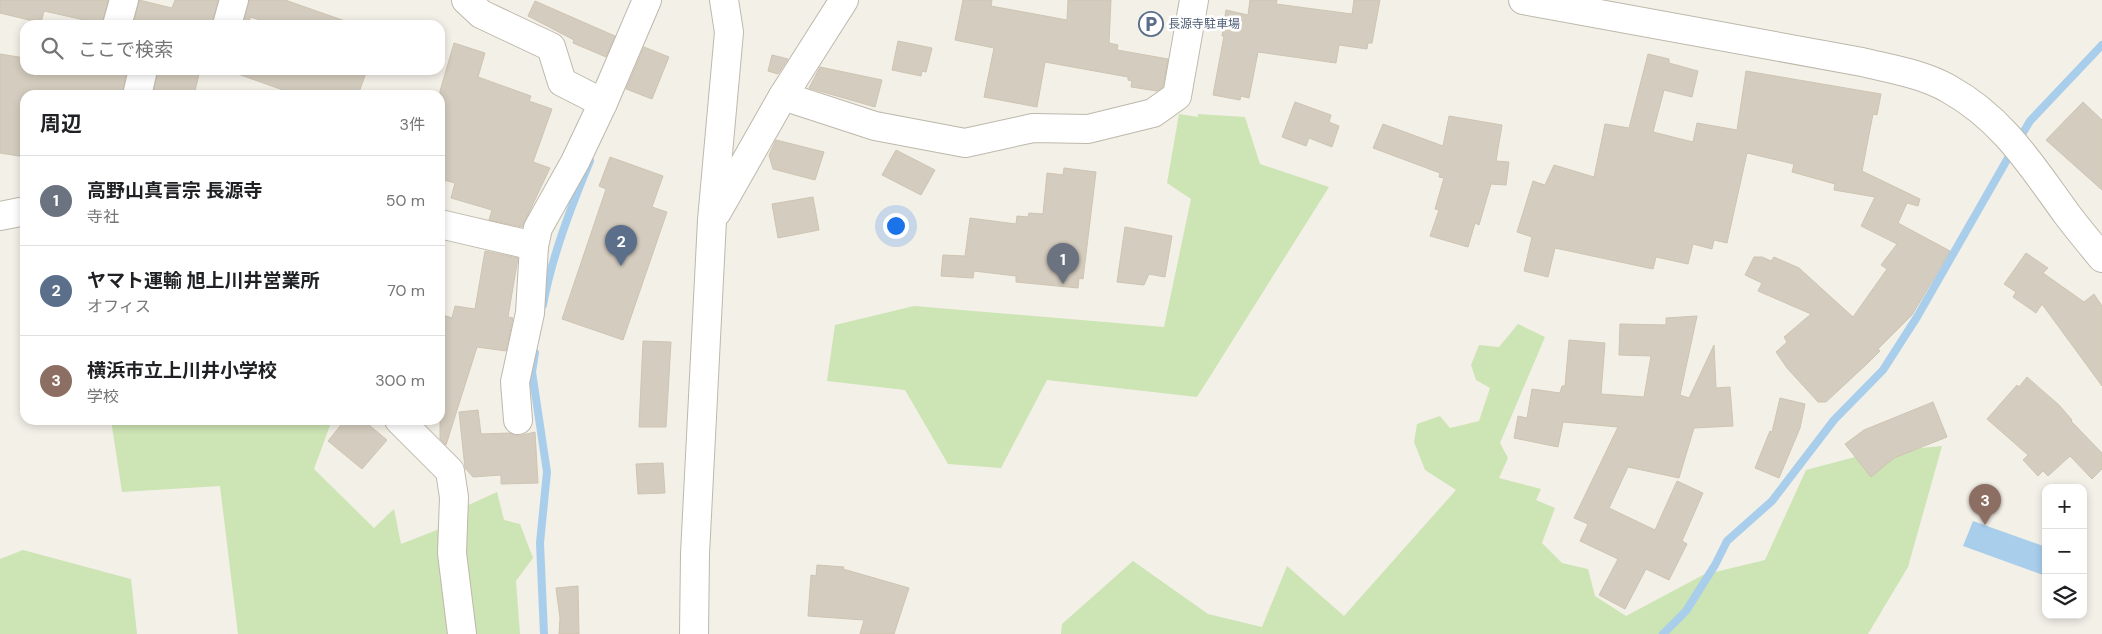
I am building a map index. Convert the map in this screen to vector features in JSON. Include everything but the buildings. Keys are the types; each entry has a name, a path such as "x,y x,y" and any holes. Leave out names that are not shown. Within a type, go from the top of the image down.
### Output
{"street":[{"path":"118,20 124,0"},
{"path":"228,20 234,0"},
{"path":"466,0 481,14 551,47 562,82 603,103"},
{"path":"518,420 515,382 530,313 534,246 538,228 575,162 603,103 647,0"},
{"path":"694,634 695,554 712,220 729,32 724,0"},
{"path":"712,220 784,96 844,0"},
{"path":"784,96 875,126 965,144 1033,128 1088,129 1153,113 1177,96 1194,0"},
{"path":"1523,0 1862,62 1916,75 1948,88 1984,112 2015,142 2068,216 2102,258"},
{"path":"138,90 142,75"},
{"path":"0,216 20,212"},
{"path":"445,225 534,246"},
{"path":"404,425 450,471 454,497 452,553 462,634"}],"green space":[{"path":"1179,114 1198,117 1198,114 1245,117 1260,164 1329,187 1197,397 1047,380 1001,468 948,464 905,390 827,381 835,325 914,306 1164,327 1191,199 1167,183"},
{"path":"1518,324 1545,337 1500,443 1508,458 1499,478 1541,489 1536,500 1555,508 1542,543 1562,563 1588,569 1595,596 1626,616 1703,575 1765,560 1806,470 1870,453 1942,446 1908,567 1868,634 1061,634 1062,624 1133,561 1208,614 1262,627 1287,566 1344,616 1456,490 1425,470 1414,442 1417,424 1440,416 1450,428 1479,421 1490,388 1476,380 1471,365 1479,345 1499,347"},
{"path":"112,425 330,425 314,469 374,528 394,509 401,544 437,530 462,508 497,492 504,520 520,524 533,558 516,581 520,634 238,634 220,486 122,492"},
{"path":"23,550 131,579 137,634 0,634 0,559"}],"water":[{"path":"1973,521 2042,546 2042,575 1963,546"}],"waterway":[{"path":"2018,141 2030,121 2102,45"},
{"path":"1663,634 1686,611 1715,565 1727,541 1772,501 1834,420 1883,370 1917,317 2012,151"},
{"path":"543,305 557,250 590,161"},
{"path":"535,353 532,372 547,472 540,543 544,634"}],"place":[{"name":"長源寺駐車場","path":"1151,24"},
{"name":"ヤマト運輸 旭上川井営業所","path":"621,266"},
{"name":"高野山真言宗 長源寺","path":"1063,284"},
{"name":"横浜市立上川井小学校","path":"1985,525"}]}
